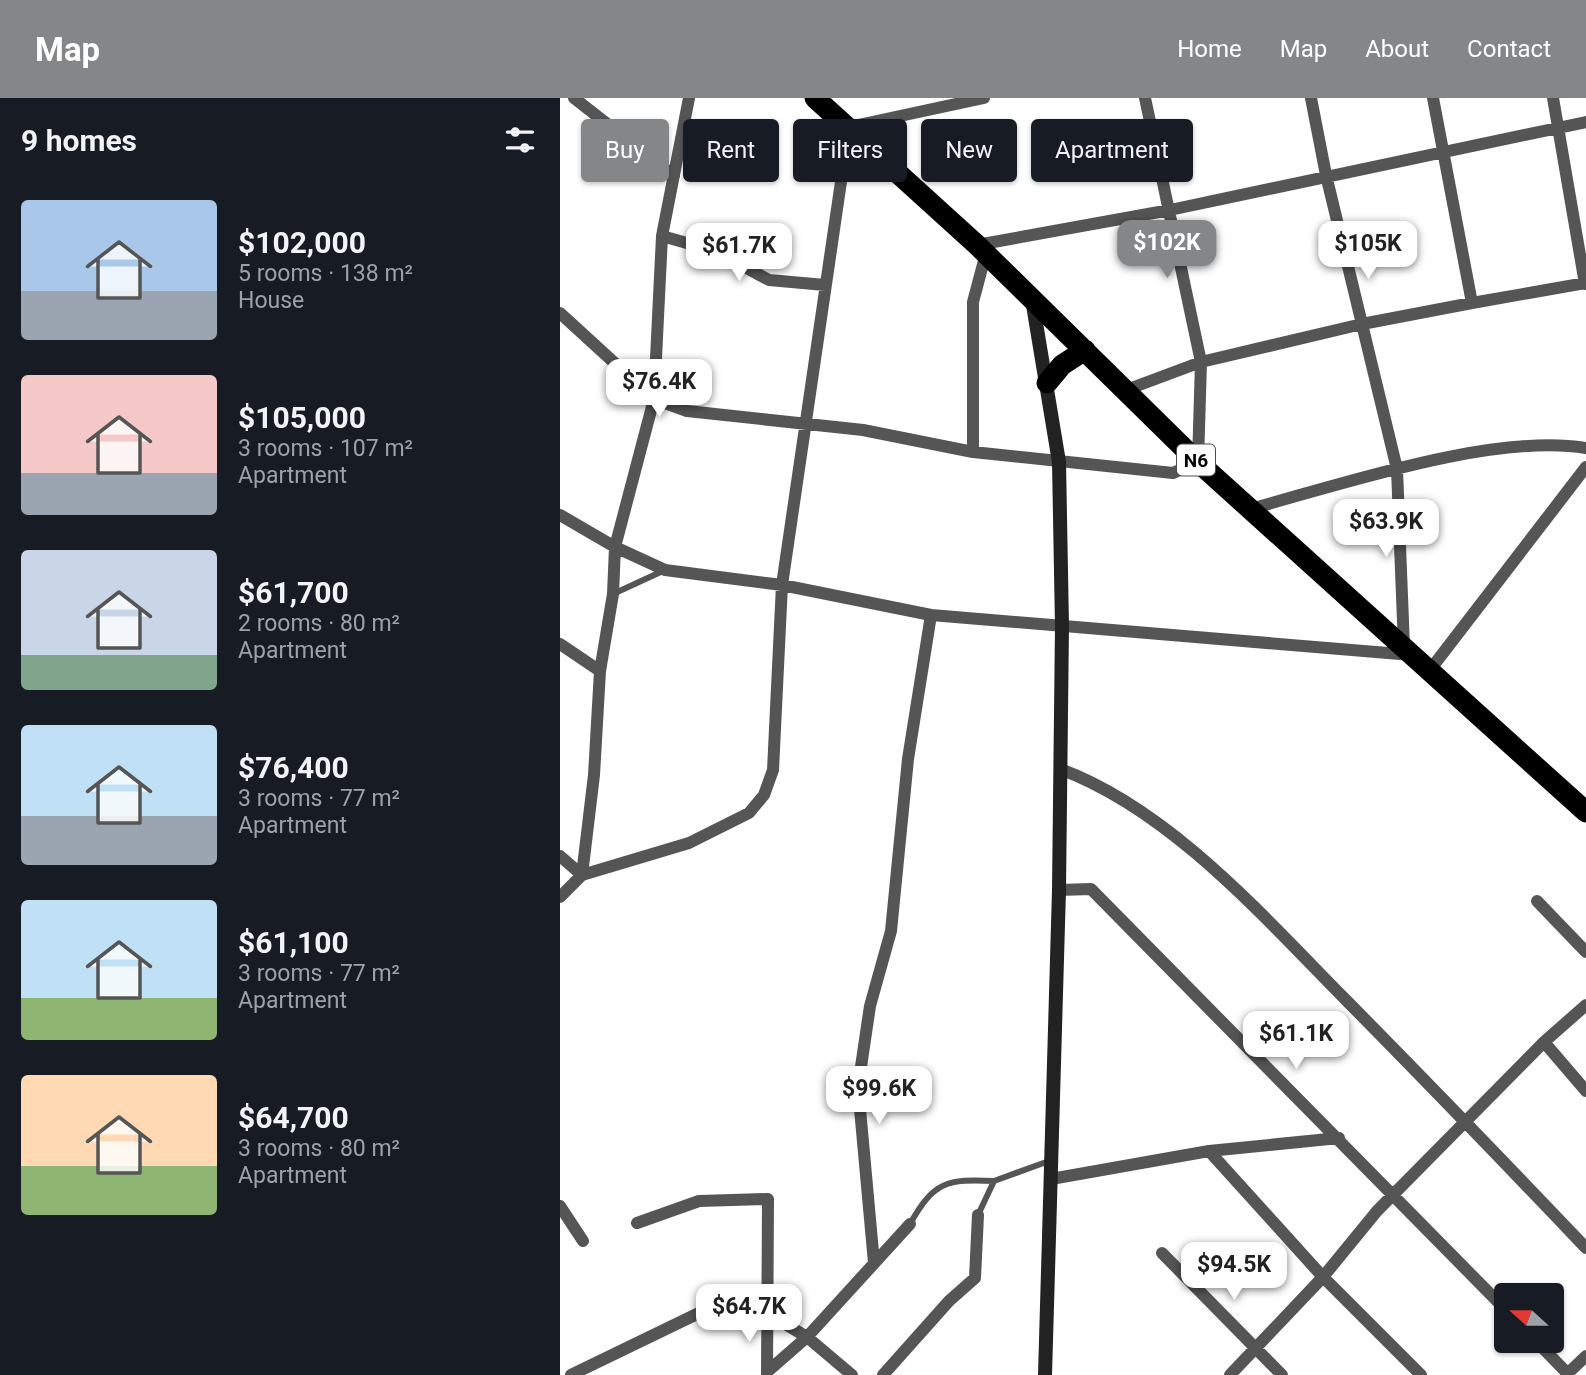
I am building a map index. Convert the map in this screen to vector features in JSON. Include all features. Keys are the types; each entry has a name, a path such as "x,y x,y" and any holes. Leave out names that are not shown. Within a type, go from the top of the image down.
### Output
{"highway":[{"name":"N6","path":"815,98 840,119"},
{"name":"N6","path":"907,181 1032,297 1198,462 1586,812"},
{"path":"1047,383 1062,365 1085,349"}],"main road":[{"path":"1032,297 1059,462 1062,626 1059,890 1045,1375"}],"street":[{"path":"574,98 674,176"},
{"path":"582,875 594,775 600,671 613,594 615,547 654,399 662,236 689,98"},
{"path":"886,119 984,98"},
{"path":"560,313 654,399 687,411 863,430 973,452 1173,474 1198,462 1200,362 1145,98"},
{"path":"560,514 615,547 665,570 782,585 931,615 1408,651 1397,469 1326,175 1311,98"},
{"path":"1433,98 1472,303"},
{"path":"1126,390 1200,362 1362,324 1585,283 1553,98"},
{"path":"973,452 974,302 981,249 1586,122"},
{"path":"560,897 582,875 689,843 749,813 764,795 773,770 782,585 841,182"},
{"path":"662,236 715,251 769,280 825,285"},
{"path":"1250,509 1397,469 1475,454 1555,443 1586,448"},
{"path":"1430,670 1586,467"},
{"path":"874,1264 858,1087 870,1006 891,931 908,759 931,615"},
{"path":"560,645 600,671"},
{"path":"1060,769 1087,778 1153,818 1251,904 1586,1248"},
{"path":"560,856 582,875"},
{"path":"1059,890 1091,889 1494,1298"},
{"path":"1537,901 1586,951"},
{"path":"1230,1375 1257,1350 1394,1194 1544,1042 1586,1005"},
{"path":"1544,1042 1586,1091"},
{"path":"1051,1179 1209,1151 1339,1138"},
{"path":"1209,1151 1323,1277 1421,1375"},
{"path":"636,1223 699,1202 768,1199 765,1312 767,1373"},
{"path":"560,1206 583,1241"},
{"path":"883,1375 949,1301 975,1278 978,1215"},
{"path":"767,1373 807,1337 910,1224"},
{"path":"1162,1253 1282,1375"},
{"path":"571,1375 699,1313 765,1312 807,1337 852,1375"},
{"path":"1547,1353 1568,1375 1586,1356"}],"lane":[{"path":"613,594 665,570"},
{"path":"910,1224 926,1195 957,1180 994,1181 1052,1161"},
{"path":"978,1215 994,1181"}]}
